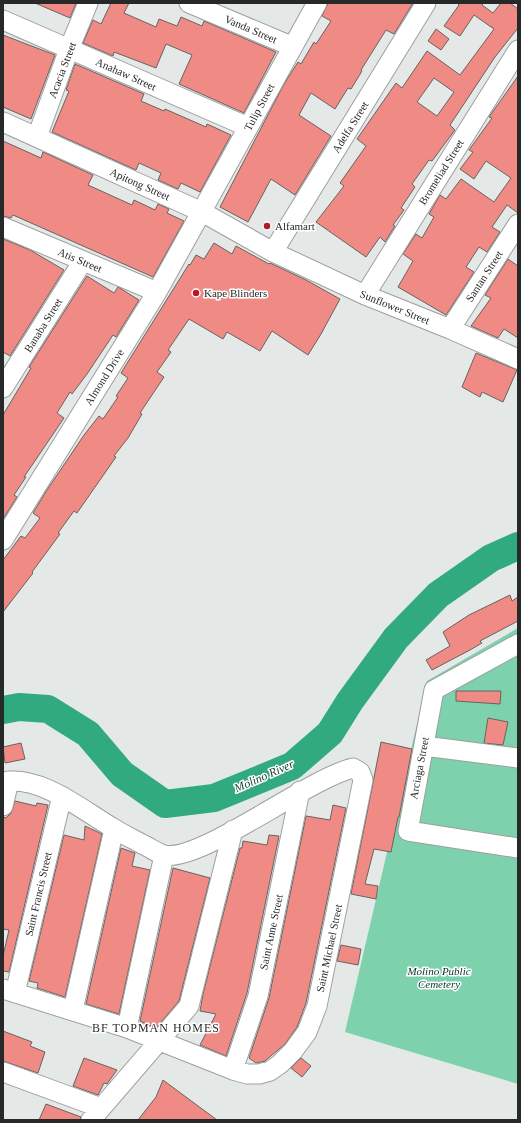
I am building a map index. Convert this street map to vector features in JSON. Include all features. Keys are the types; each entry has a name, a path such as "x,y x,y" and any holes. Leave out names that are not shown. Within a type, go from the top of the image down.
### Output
{"street":[{"name":"Acacia Street","path":"36,137 88,3"},
{"name":"Vanda Street","path":"189,3 291,46"},
{"name":"Tulip Street","path":"202,212 291,46 316,3"},
{"name":"Adelfa Street","path":"273,252 426,3"},
{"name":"Anahaw Street","path":"3,20 248,127"},
{"name":"Bromeliad Street","path":"365,295 518,50"},
{"name":"Apitong Street","path":"3,122 202,212 273,252"},
{"name":"Almond Drive","path":"3,540 157,292 202,212"},
{"name":"Santan Street","path":"450,329 517,226"},
{"name":"Atis Street","path":"3,227 157,292"},
{"name":"Sunflower Street","path":"273,252 365,295 450,329 518,359"},
{"name":"Banaba Street","path":"3,388 83,261"},
{"name":"Arciaga Street","path":"518,644 434,690 408,830 518,848"},
{"path":"424,746 518,758"},
{"name":"Saint Michael Street","path":"9,991 127,1028 233,1070 247,1074 270,1071 293,1051 307,1032 317,1006 363,780 360,772 353,768 343,770 300,791"},
{"path":"3,806 6,781 36,785 62,796 114,829 164,855 182,854 205,845 300,791"},
{"name":"Saint Anne Street","path":"233,1070 258,996 300,791"},
{"name":"Saint Francis Street","path":"9,991 62,796"},
{"path":"73,1010 114,829"},
{"path":"3,1072 96,1114 189,1006 233,830"},
{"path":"127,1028 164,855"}],"green space":[{"name":"Molino Public Cemetery","path":"518,628 518,1084 345,1032 427,681"}],"building":[{"path":"35,3 76,3 70,18"},
{"path":"111,3 129,3 124,13 156,27 159,19 177,26 181,17 202,26 204,21 276,52 244,113 179,84 192,55 166,44 156,68 114,52 113,56 83,43 93,20 101,24"},
{"path":"328,3 413,3 394,34 386,30 351,89 348,88 335,109 311,93 299,115 331,136 295,195 271,179 248,222 220,207 284,84 298,62 301,64 314,42 316,44 331,21 322,16"},
{"path":"457,3 483,3 482,5 493,13 501,3 510,3 518,9 518,28 495,57 450,125 455,130 432,161 429,160 412,184 415,187 401,208 404,210 393,225 395,226 385,242 380,237 366,257 316,222 344,186 340,183 366,146 357,139 396,83 402,88 427,51 460,75 494,29 474,15 460,36 444,26 459,5","holes":["434,78 454,92 437,116 417,102"]},
{"path":"436,29 449,39 441,50 428,41"},
{"path":"3,35 55,55 31,119 3,107"},
{"path":"75,64 144,94 141,101 164,111 165,109 206,127 207,124 231,135 200,192 181,183 178,189 158,180 161,173 139,163 136,170 52,132 69,91 66,90"},
{"path":"518,76 518,213 507,205 492,227 500,232 487,252 479,247 466,267 474,272 446,315 398,287 413,261 403,254 416,234 422,238 434,217 429,214 440,195 446,199 461,179 494,202 511,178 486,161 474,179 460,169 473,152 469,150 492,118 489,117"},
{"path":"3,141 41,158 43,152 93,175 88,185 132,205 134,200 155,210 158,204 169,209 167,213 184,221 153,277 13,215 11,218 3,216"},
{"path":"3,239 30,250 64,270 10,356 3,352"},
{"path":"214,243 232,254 236,246 269,264 270,263 306,280 340,299 321,334 308,355 272,331 260,351 227,332 223,339 189,319 168,350 171,352 157,372 164,377 140,413 142,414 128,438 114,456 116,457 77,513 74,511 58,533 60,534 32,572 33,573 3,612 3,560 21,536 25,538 40,518 33,513 47,490 84,435 99,416 103,419 118,397 116,396 128,378 121,373 189,264 190,265 196,255 204,259"},
{"path":"508,259 518,266 518,338 504,329 498,338 471,326 491,298 485,295"},
{"path":"87,276 114,293 118,287 139,300 116,337 113,335 72,394 70,392 57,413 64,418 24,477 26,477 14,495 17,497 3,519 3,415 31,368 29,367"},
{"path":"476,353 517,370 503,402 482,392 480,397 462,387"},
{"path":"510,595 512,601 518,597 518,621 480,641 482,643 470,650 432,670 426,660 450,646 443,632 469,615"},
{"path":"456,691 501,691 500,704 456,701"},
{"path":"488,718 508,722 503,745 484,743"},
{"path":"381,742 412,749 391,852 374,849 365,884 378,886 376,899 351,894"},
{"path":"21,743 25,759 5,763 3,747"},
{"path":"15,801 36,806 37,803 48,805 9,972 3,971 3,956 9,930 3,929 3,817 6,818 11,813"},
{"path":"333,805 346,808 306,1003 297,1027 285,1044 265,1061 256,1063 249,1058 269,998 306,816 330,820"},
{"path":"85,826 102,834 65,997 37,988 38,983 29,981 64,835 84,840"},
{"path":"269,835 279,836 247,993 226,1056 200,1045 216,1014 200,1011 203,994 240,848 242,848 243,841 267,845"},
{"path":"121,848 135,853 132,866 150,870 119,1014 86,1004"},
{"path":"173,868 210,878 179,1001 156,1028 140,1021"},
{"path":"341,945 361,949 358,965 337,961"},
{"path":"3,1031 32,1042 30,1046 45,1052 38,1073 3,1061"},
{"path":"84,1058 117,1070 107,1084 104,1083 98,1095 73,1086"},
{"path":"301,1058 311,1066 302,1077 291,1068"},
{"path":"163,1080 217,1120 138,1120 156,1097"},
{"path":"46,1104 81,1117 80,1120 39,1120"}],"waterway":[{"name":"Molino River","path":"3,710 19,707 48,709 88,734 122,774 165,804 214,798 292,766 330,733 350,701 396,638 438,595 491,558 518,546"}],"place":[{"name":"Alfamart","path":"267,226"},
{"name":"Kape Blinders","path":"196,293"}],"district":[{"name":"BF TOPMAN HOMES","path":"156,1028"}]}
